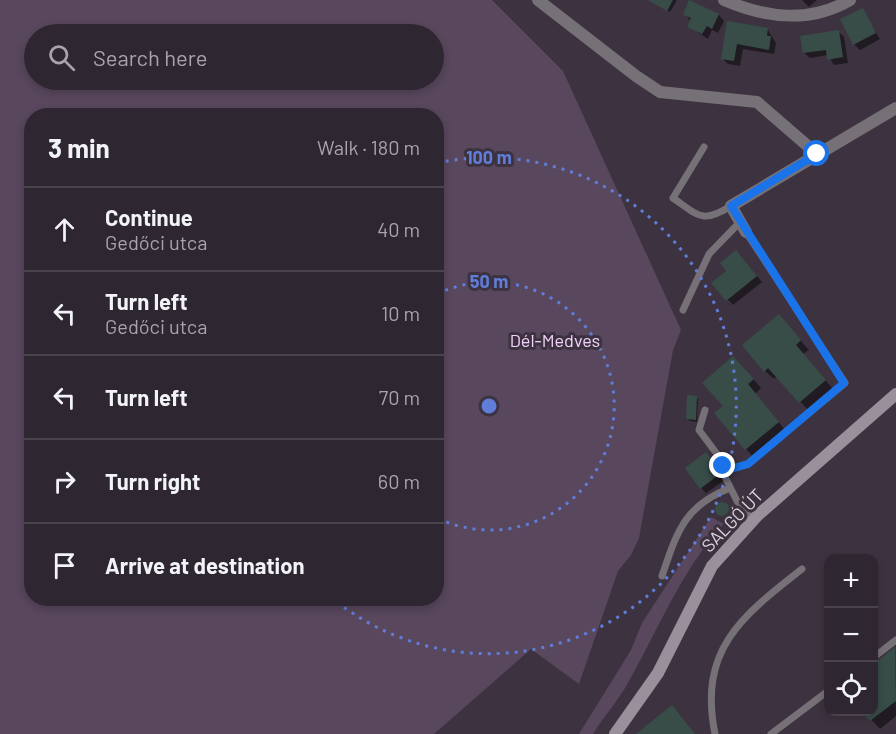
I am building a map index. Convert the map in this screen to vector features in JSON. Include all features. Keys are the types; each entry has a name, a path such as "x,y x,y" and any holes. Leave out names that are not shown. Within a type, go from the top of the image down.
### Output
{"main road":[{"name":"SALGÓ ÚT","path":"615,734 658,673 712,566 753,520 896,394"}],"street":[{"path":"538,0 660,92 757,102 817,154"},
{"path":"724,0 760,13 795,17 820,14 850,0"},
{"path":"743,227 731,206 896,108"}],"lane":[{"path":"704,147 673,198 698,216 713,217 731,206"},
{"path":"683,310 710,254 743,227 844,383 748,464 724,471"},
{"path":"705,410 699,430 716,450 730,488 753,520"},
{"path":"662,576 684,520 702,502 730,488"},
{"path":"715,734 712,719 713,682 721,650 734,627 759,603 802,569"},
{"path":"878,653 896,640"},
{"path":"771,734 824,694"}],"green space":[{"name":"Dél-Medves","path":"0,0 492,0 563,71 681,330 673,350 639,538 631,555 618,571 579,684 531,649 434,734 0,734"},
{"path":"711,517 724,524 709,541 683,579 625,688 593,734 579,734 631,650 642,623"}],"building":[{"path":"648,0 673,0 667,11"},
{"path":"689,0 719,14 712,29 707,26 702,34 687,27 691,18 683,15"},
{"path":"863,8 876,33 853,45 840,19"},
{"path":"727,21 768,28 767,36 771,36 769,50 737,44 734,61 721,59"},
{"path":"839,30 843,57 827,60 826,50 803,53 800,36"},
{"path":"736,250 757,276 726,301 711,283 726,271 720,263"},
{"path":"779,314 801,340 796,345 826,380 799,403 768,368 764,372 742,345"},
{"path":"733,356 754,379 748,384 779,422 745,450 714,413 723,406 702,383"},
{"path":"687,395 697,396 696,420 686,419"},
{"path":"706,452 721,473 700,489 685,468"},
{"path":"722,502 727,504 729,509 727,514 722,516 717,514 715,509 717,504"},
{"path":"895,647 896,701 878,715 878,662"},
{"path":"672,705 695,734 636,734"},
{"path":"866,716 876,716 870,721"}],"route":[{"path":"723,466 724,471 748,464 844,383 731,206 817,154"}]}
